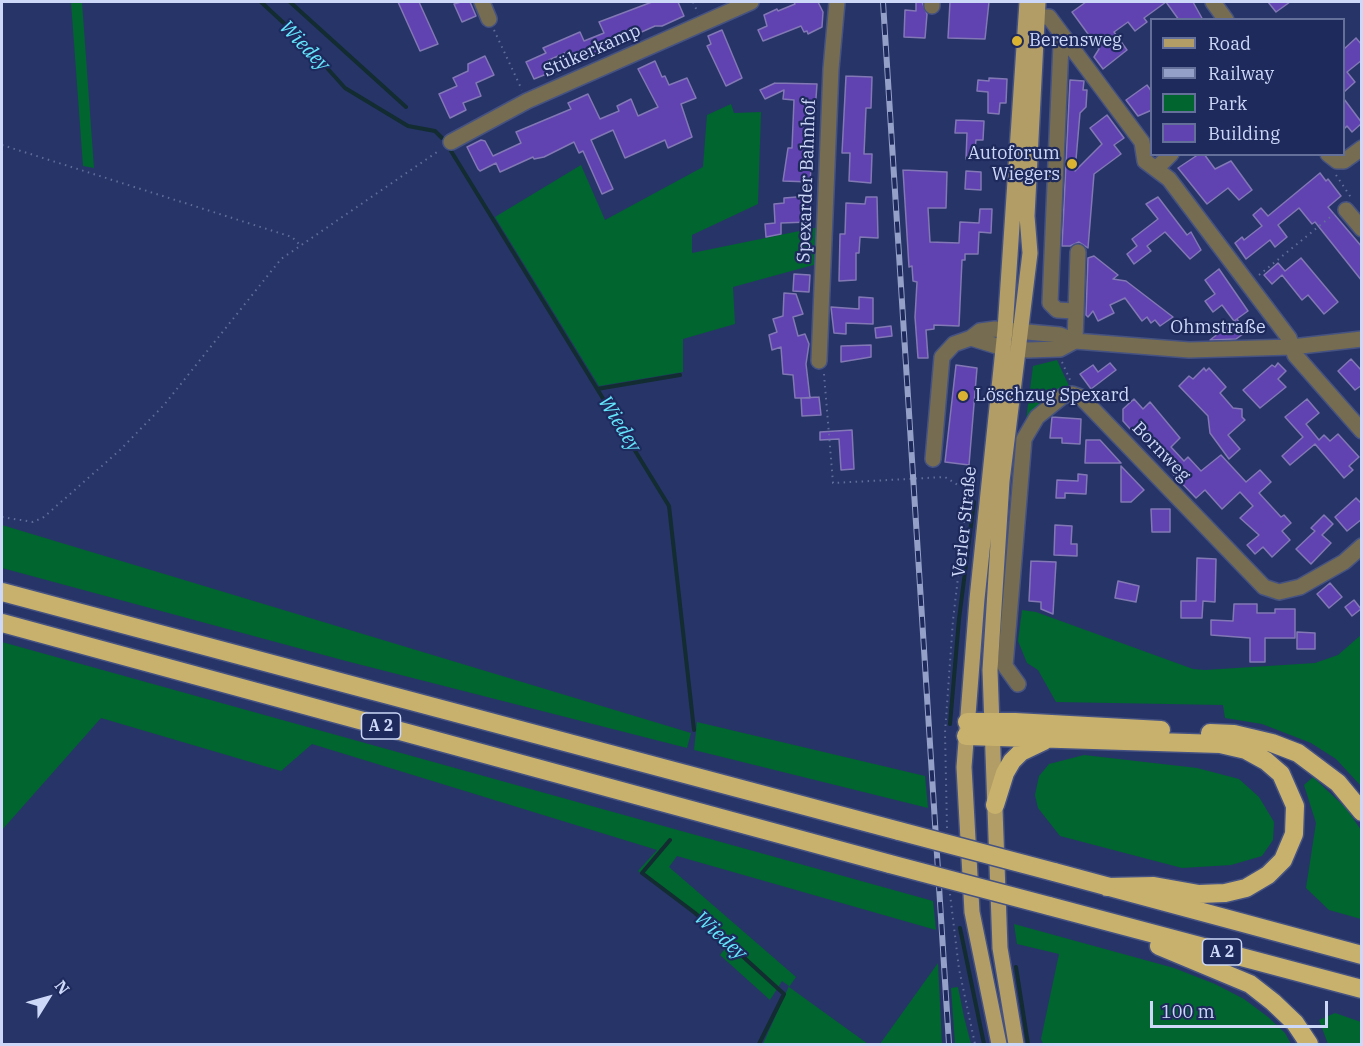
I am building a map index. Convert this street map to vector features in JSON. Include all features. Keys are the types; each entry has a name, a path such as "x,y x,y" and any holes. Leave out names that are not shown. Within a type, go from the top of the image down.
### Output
{"highway":[{"name":"A 2","path":"2,592 1362,955"},
{"name":"A 2","path":"2,623 890,864 1362,989"},
{"path":"966,729 1234,734 1272,743 1298,753 1338,783 1362,812"},
{"path":"991,730 1049,740 1220,744 1246,750 1266,761 1281,774 1289,789 1296,817 1291,846 1276,868 1259,881 1225,893 1199,894 1154,886 1107,887"},
{"path":"995,805 1005,773 1012,761 1021,752 1049,740"},
{"path":"1082,915 1250,984 1295,1023 1309,1044"}],"main road":[{"name":"Verler Straße","path":"1013,331 1030,253 1027,216 1036,72 1033,9"},
{"name":"Verler Straße","path":"999,1044 972,912 964,777 966,729 1013,331 1033,9"},
{"name":"Verler Straße","path":"1011,349 993,600 991,730 1000,948 1016,1044"}],"street":[{"path":"482,2 489,19"},
{"name":"Stükerkamp","path":"451,142 527,101 751,2"},
{"name":"Spexarder Bahnhof","path":"819,361 831,69 837,2"},
{"path":"1213,2 1225,18"},
{"path":"1033,9 1049,17 1142,142 1145,161 1169,179 1288,338 1295,356 1362,431"},
{"path":"1066,41 1061,45 1050,303 1057,310 1074,311"},
{"path":"1036,72 1060,73"},
{"path":"1333,158 1344,161 1362,148"},
{"path":"1156,169 1169,156"},
{"path":"1342,208 1362,229"},
{"path":"1075,341 1074,311 1078,252"},
{"name":"Ohmstraße","path":"933,459 942,357 954,344 980,331 1060,335 1075,341 1189,350 1292,347 1362,339"},
{"name":"Ohmstraße","path":"970,338 1011,349 1060,349 1075,341"},
{"path":"1018,684 1005,666 1023,439 1037,417 1063,396 1072,394"},
{"name":"Bornweg","path":"1072,394 1085,402 1264,587 1279,592 1300,587 1344,562 1362,546"}],"path":[{"path":"489,19 527,101"},
{"path":"2,517 33,522 44,517 120,450 164,405 281,259 451,142"},
{"path":"2,145 292,237 300,244"},
{"path":"1248,285 1353,197 1334,172 1333,158"},
{"path":"1060,357 1072,394"},
{"path":"819,361 826,379 833,483 945,477 958,485"}],"green space":[{"path":"71,2 82,2 94,168 83,166"},
{"path":"731,104 734,113 761,112 758,204 692,235 692,253 819,227 817,264 733,287 735,324 683,339 683,372 599,386 495,217 581,165 605,220 703,167 707,115"},
{"path":"1057,360 1069,386 1046,399 1026,420 1033,366"},
{"path":"2,525 691,733 687,748 346,661 2,568"},
{"path":"1022,610 1036,612 1193,669 1205,670 1315,663 1338,655 1361,635 1361,786 1336,759 1311,743 1262,724 1225,718 1223,705 1056,702 1038,670 1027,663 1018,641"},
{"path":"2,642 933,901 936,930 677,856 669,867 796,977 789,987 868,1044 763,1044 789,986 782,981 770,1000 720,955 728,945 694,914 638,871 657,850 312,744 281,771 101,718 2,830"},
{"path":"697,722 925,776 928,808 694,750"},
{"path":"1084,755 1197,768 1239,779 1259,797 1274,822 1273,840 1262,856 1231,865 1182,868 1060,836 1038,808 1035,795 1039,776 1049,764"},
{"path":"1313,777 1346,808 1361,830 1361,919 1329,910 1306,888 1316,823 1304,785"},
{"path":"1014,924 1174,968 1215,984 1244,999 1268,1017 1285,1033 1291,1044 1043,1044 1041,1039 1059,954 1017,944"},
{"path":"938,963 942,1044 880,1044"},
{"path":"958,987 971,1044 955,1044 951,988"},
{"path":"1335,1013 1361,1022 1361,1044 1328,1044 1319,1020"}],"building":[{"path":"398,2 419,2 438,44 420,51"},
{"path":"470,2 476,16 462,22 454,4"},
{"path":"652,2 678,2 684,16 662,26 655,26 572,63 567,52 549,60 554,71 534,79 526,62 546,53 543,48 580,32 584,41 604,33 599,22"},
{"path":"794,2 818,2 823,12 822,27 808,34 801,26 763,41 758,30 767,26 764,15 795,4"},
{"path":"916,2 922,2 927,14 925,38 904,37 905,10 916,11"},
{"path":"950,2 989,2 985,39 948,38"},
{"path":"1086,2 1166,2 1144,18 1147,22 1135,31 1128,22 1114,32 1127,50 1103,69 1094,57 1099,49 1072,12"},
{"path":"1166,2 1193,2 1202,18 1178,18"},
{"path":"1268,2 1290,2 1276,12"},
{"path":"722,30 742,78 726,86 707,46 711,44 708,36"},
{"path":"1356,38 1362,45 1362,60 1347,72 1355,82 1345,91 1345,48"},
{"path":"485,56 494,75 476,83 481,96 463,103 466,110 450,118 439,94 457,86 453,78 468,71 468,64"},
{"path":"655,61 662,77 665,76 669,85 687,78 696,98 681,104 692,137 668,148 665,140 625,158 613,130 591,140 613,189 602,194 583,151 579,153 574,142 544,157 534,159 533,157 500,172 496,163 480,171 478,169 467,147 481,140 485,141 493,156 521,143 516,132 571,109 568,103 588,94 600,119 619,111 617,106 631,99 638,116 658,107 638,69"},
{"path":"846,76 872,77 871,108 866,108 864,154 872,154 871,183 849,181 850,153 842,153"},
{"path":"989,78 1007,79 1006,103 1000,103 999,114 988,113 988,92 977,91 978,80 989,81"},
{"name":"Autoforum Wiegers","path":"1070,80 1084,81 1083,90 1087,90 1086,107 1080,113 1075,171 1102,144 1090,128 1107,115 1124,138 1114,145 1121,154 1094,174 1088,248 1079,242 1070,246 1062,246"},
{"path":"775,83 817,84 810,182 783,181 788,148 792,148 794,100 783,99 784,90 765,99 760,90"},
{"path":"1147,85 1150,89 1150,111 1138,116 1126,100"},
{"path":"1345,100 1362,123 1352,132 1347,126 1345,128"},
{"path":"956,120 984,121 983,140 976,140 974,159 966,159 967,133 955,133"},
{"path":"1196,156 1205,156 1215,169 1231,161 1252,190 1239,200 1228,188 1207,204 1178,168"},
{"path":"903,170 947,172 946,208 928,208 930,242 959,243 960,222 979,223 980,209 992,209 991,233 979,232 978,254 965,254 965,260 962,260 959,326 934,325 934,329 926,330 928,358 918,358 915,317 917,282 913,281 912,266 909,267"},
{"path":"966,171 981,172 981,190 965,189"},
{"path":"1320,173 1326,181 1328,179 1341,196 1328,207 1362,247 1362,281 1315,222 1312,224 1299,208 1278,225 1287,237 1275,247 1270,240 1246,259 1235,243 1242,237 1244,240 1262,226 1253,215 1261,208 1268,216"},
{"path":"809,196 809,222 781,223 781,234 766,237 765,224 775,223 774,204 784,203 784,198"},
{"path":"866,197 877,197 878,238 860,237 859,253 856,253 856,280 839,281 840,234 845,234 846,203 865,204"},
{"path":"1158,197 1187,235 1191,232 1201,250 1190,259 1165,232 1147,246 1151,251 1134,264 1127,254 1137,246 1132,239 1158,219 1146,204"},
{"path":"1094,256 1118,275 1113,279 1126,281 1173,317 1160,326 1155,320 1151,323 1147,317 1142,321 1125,298 1110,305 1114,313 1098,321 1093,311 1088,317 1086,315 1088,258"},
{"path":"1301,258 1338,302 1324,314 1308,295 1302,300 1282,275 1272,284 1264,275 1278,263 1285,271"},
{"path":"1219,269 1248,311 1234,321 1222,305 1213,312 1205,301 1215,294 1205,280"},
{"path":"794,274 810,275 809,292 793,291"},
{"path":"784,293 796,294 803,314 793,317 798,336 805,334 809,344 806,364 810,398 795,398 793,375 783,374 781,347 772,350 769,335 777,332 773,319 783,316"},
{"path":"859,297 873,298 873,324 846,323 846,334 834,333 831,307 859,309"},
{"path":"1237,319 1246,332 1236,339 1210,340"},
{"path":"891,326 892,336 876,338 875,328"},
{"path":"871,345 871,357 841,362 841,346"},
{"path":"1351,359 1362,371 1362,385 1355,390 1338,371"},
{"path":"1110,363 1116,370 1091,389 1080,374 1093,365 1098,372"},
{"path":"1278,363 1286,371 1278,379 1286,387 1260,408 1243,390 1272,365 1275,367"},
{"path":"956,365 977,368 969,465 945,462"},
{"path":"1204,368 1206,371 1209,368 1226,387 1220,393 1233,408 1242,409 1242,417 1245,420 1228,435 1240,449 1229,459 1210,433 1208,416 1179,386 1189,376 1193,379"},
{"path":"819,397 821,415 802,416 801,398"},
{"path":"1134,399 1143,409 1150,402 1180,438 1171,447 1184,461 1188,457 1201,471 1221,455 1246,482 1260,470 1271,482 1259,493 1281,517 1284,515 1291,523 1282,531 1290,540 1272,557 1263,547 1255,554 1247,545 1259,535 1240,518 1253,506 1240,492 1222,509 1205,490 1196,498 1172,473 1176,469 1164,454 1136,427 1132,431 1123,421 1123,409"},
{"path":"1307,399 1319,413 1306,424 1319,440 1324,435 1330,441 1338,434 1359,457 1349,466 1353,470 1344,478 1315,444 1290,465 1282,456 1303,437 1285,417"},
{"path":"1052,417 1081,419 1080,444 1062,443 1062,438 1050,438"},
{"path":"852,430 854,469 841,470 839,439 820,440 820,432"},
{"path":"1086,440 1100,440 1121,463 1085,463"},
{"path":"1121,466 1144,490 1131,502 1121,502"},
{"path":"1078,474 1087,475 1086,494 1065,493 1065,498 1056,498 1057,480 1078,481"},
{"path":"1356,498 1362,504 1362,519 1347,531 1335,517"},
{"path":"1151,509 1170,509 1170,532 1152,532"},
{"path":"1324,515 1333,524 1322,535 1331,543 1311,564 1296,549 1315,531 1311,528"},
{"path":"1055,525 1072,526 1071,544 1077,544 1077,556 1054,555"},
{"path":"1197,558 1216,559 1215,602 1203,601 1202,618 1181,618 1181,601 1196,601"},
{"path":"1031,561 1056,562 1053,614 1041,609 1041,602 1029,601"},
{"path":"1118,581 1139,586 1136,602 1115,598"},
{"path":"1330,583 1342,597 1329,608 1317,594"},
{"path":"1354,600 1361,609 1352,616 1345,607"},
{"path":"1234,604 1257,604 1257,613 1275,613 1275,609 1295,609 1295,638 1265,638 1265,662 1250,662 1250,638 1211,635 1211,620 1233,621"},
{"path":"1297,632 1315,633 1315,649 1297,649"}],"waterway":[{"name":"Wiedey","path":"261,2 301,39 345,88 408,126 435,131 442,138"},
{"path":"290,2 406,107"},
{"name":"Wiedey","path":"451,151 669,506 694,730"},
{"path":"597,389 680,375"},
{"path":"950,724 959,619 974,502"},
{"name":"Wiedey","path":"670,840 642,873 695,913 784,994 759,1044"},
{"path":"960,928 984,1044"},
{"path":"1016,967 1028,1044"}],"railway":[{"path":"883,2 949,1044"}],"place":[{"name":"Berensweg","path":"1017,41"},
{"name":"Autoforum Wiegers","path":"1072,164"},
{"name":"Löschzug Spexard","path":"963,396"}]}
